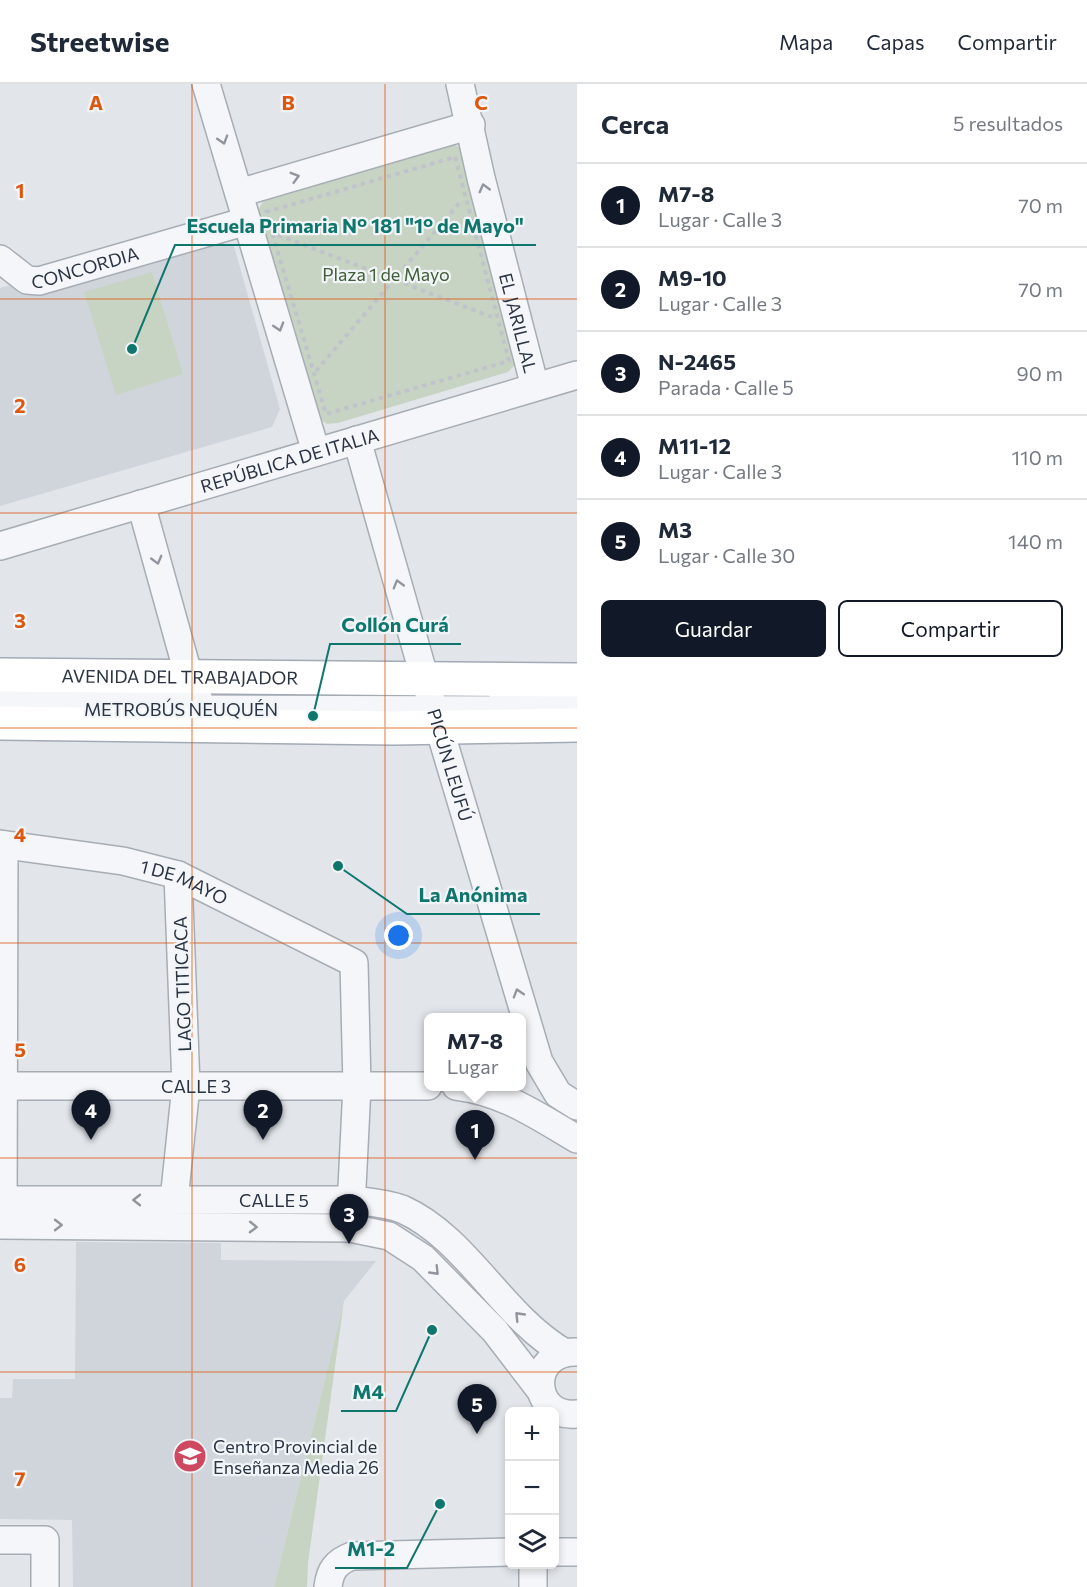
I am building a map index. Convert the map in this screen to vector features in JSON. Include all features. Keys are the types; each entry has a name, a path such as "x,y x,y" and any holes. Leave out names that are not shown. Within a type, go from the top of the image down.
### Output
{"main road":[{"name":"AVENIDA DEL TRABAJADOR","path":"0,675 189,677 432,704 577,725"},
{"name":"AVENIDA DEL TRABAJADOR","path":"0,723 432,704 577,680"}],"street":[{"path":"206,84 316,452"},
{"name":"EL JARILLAL","path":"460,84 481,178 535,387"},
{"path":"239,193 471,125"},
{"name":"CONCORDIA","path":"0,259 27,280 39,281 247,222"},
{"name":"REPÚBLICA DE ITALIA","path":"0,546 535,387 576,380"},
{"name":"PICÚN LEUFÚ","path":"357,440 432,704 524,1013"},
{"path":"141,504 189,677"},
{"name":"METROBÚS NEUQUÉN","path":"0,696 432,704 577,711"},
{"name":"METROBÚS NEUQUÉN","path":"0,709 432,704 577,698"},
{"path":"134,715 381,715 385,718 380,721 239,721 134,715"},
{"path":"2,845 2,1213"},
{"name":"1 DE MAYO","path":"2,845 123,861 178,875 354,963 357,1086"},
{"name":"LAGO TITICACA","path":"174,1200 186,1086 178,875"},
{"name":"PICÚN LEUFÚ","path":"526,1019 539,1062 552,1087 564,1099 577,1106"},
{"name":"CALLE 3","path":"2,1086 424,1086"},
{"path":"350,1228 357,1086"},
{"path":"486,1091 511,1100 577,1139"},
{"name":"CALLE 5","path":"2,1213 174,1200 377,1202 400,1209 426,1223 446,1240 534,1331 574,1352"},
{"name":"CALLE 5","path":"2,1213 350,1228 389,1236 423,1258 495,1331 542,1401"},
{"path":"574,1352 547,1364 542,1372 542,1401 560,1413 577,1414"},
{"path":"0,1540 45,1540 45,1587"},
{"path":"328,1587 332,1570 340,1561 366,1554 505,1552"},
{"path":"559,1552 577,1552"},
{"path":"533,1569 533,1587"}],"path":[{"path":"455,157 466,196 509,360 326,414 266,212 455,157"},
{"path":"314,373 466,196"},
{"path":"273,233 498,320"}],"shaded area":[{"path":"209,240 234,246 280,409 272,427 0,506 0,288 10,285 36,290"},
{"name":"Centro Provincial de Enseñanza Media 26","path":"76,1242 221,1243 221,1260 376,1261 344,1301 274,1587 73,1587 72,1520 0,1519 0,1398 12,1398 13,1379 75,1379"}],"green space":[{"name":"Plaza 1 de Mayo","path":"452,144 462,148 516,364 508,372 338,423 327,424 317,417 257,212 265,198"},
{"path":"152,272 183,374 116,395 84,292"},
{"path":"344,1301 308,1563 307,1587 274,1587"}],"place":[{"name":"Escuela Primaria N° 181 \"1° de Mayo\"","path":"132,349"},
{"name":"Collón Curá","path":"313,716"},
{"name":"La Anónima","path":"338,866"},
{"name":"M11-12","path":"91,1140"},
{"name":"M9-10","path":"263,1140"},
{"name":"M7-8","path":"475,1160"},
{"name":"N-2465","path":"349,1244"},
{"name":"M4","path":"432,1330"},
{"name":"M3","path":"477,1434"},
{"name":"Centro Provincial de Enseñanza Media 26","path":"190,1456"},
{"name":"M1-2","path":"440,1504"}]}
